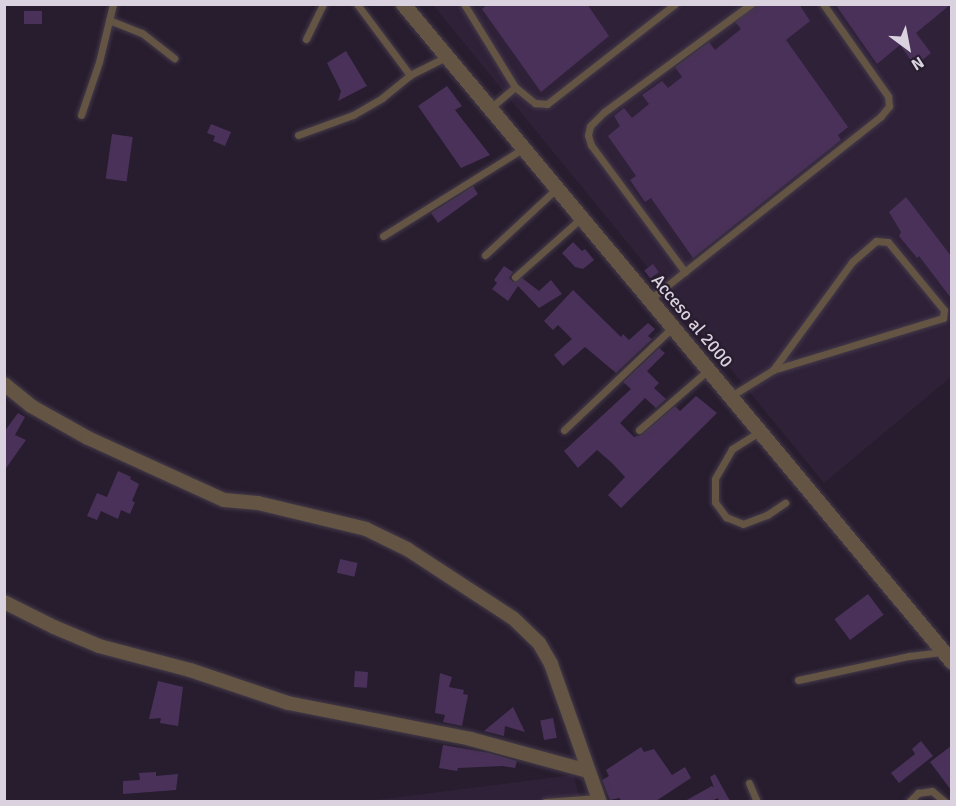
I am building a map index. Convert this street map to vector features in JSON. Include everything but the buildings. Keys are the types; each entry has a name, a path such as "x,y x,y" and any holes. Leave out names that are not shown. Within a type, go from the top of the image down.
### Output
{"street":[{"name":"Acceso al 2000","path":"403,4 580,219 949,658"},
{"path":"4,384 31,406 88,438 224,500 258,503 366,529 407,549 513,618 539,643 560,686 599,800"},
{"path":"4,602 99,646 190,670 288,703 471,739 588,771"}],"lane":[{"path":"81,115 99,62 113,4"},
{"path":"306,39 323,4"},
{"path":"357,4 410,75"},
{"path":"464,4 515,87 536,103 547,104 675,4"},
{"path":"685,272 591,145 588,135 590,126 604,112 751,4"},
{"path":"649,300 881,116 889,106 888,96 823,4"},
{"path":"109,20 142,33 174,58"},
{"path":"297,135 353,115 382,98 410,75 446,57"},
{"path":"489,109 515,87"},
{"path":"382,236 522,149"},
{"path":"484,255 556,189"},
{"path":"515,277 580,219"},
{"path":"730,396 772,370 943,318 944,310 888,242 876,241 852,262 772,370"},
{"path":"564,429 672,328"},
{"path":"639,430 708,370"},
{"path":"759,432 732,449 715,479 715,502 726,517 743,524 767,515 784,503"},
{"path":"798,680 909,656 949,658"},
{"path":"749,783 757,801"},
{"path":"909,801 918,793 932,790 945,801"},
{"path":"545,801 599,800"}],"shaded area":[{"path":"433,5 951,5 951,377 824,483"},
{"path":"573,775 581,801 355,802 384,799"}]}
